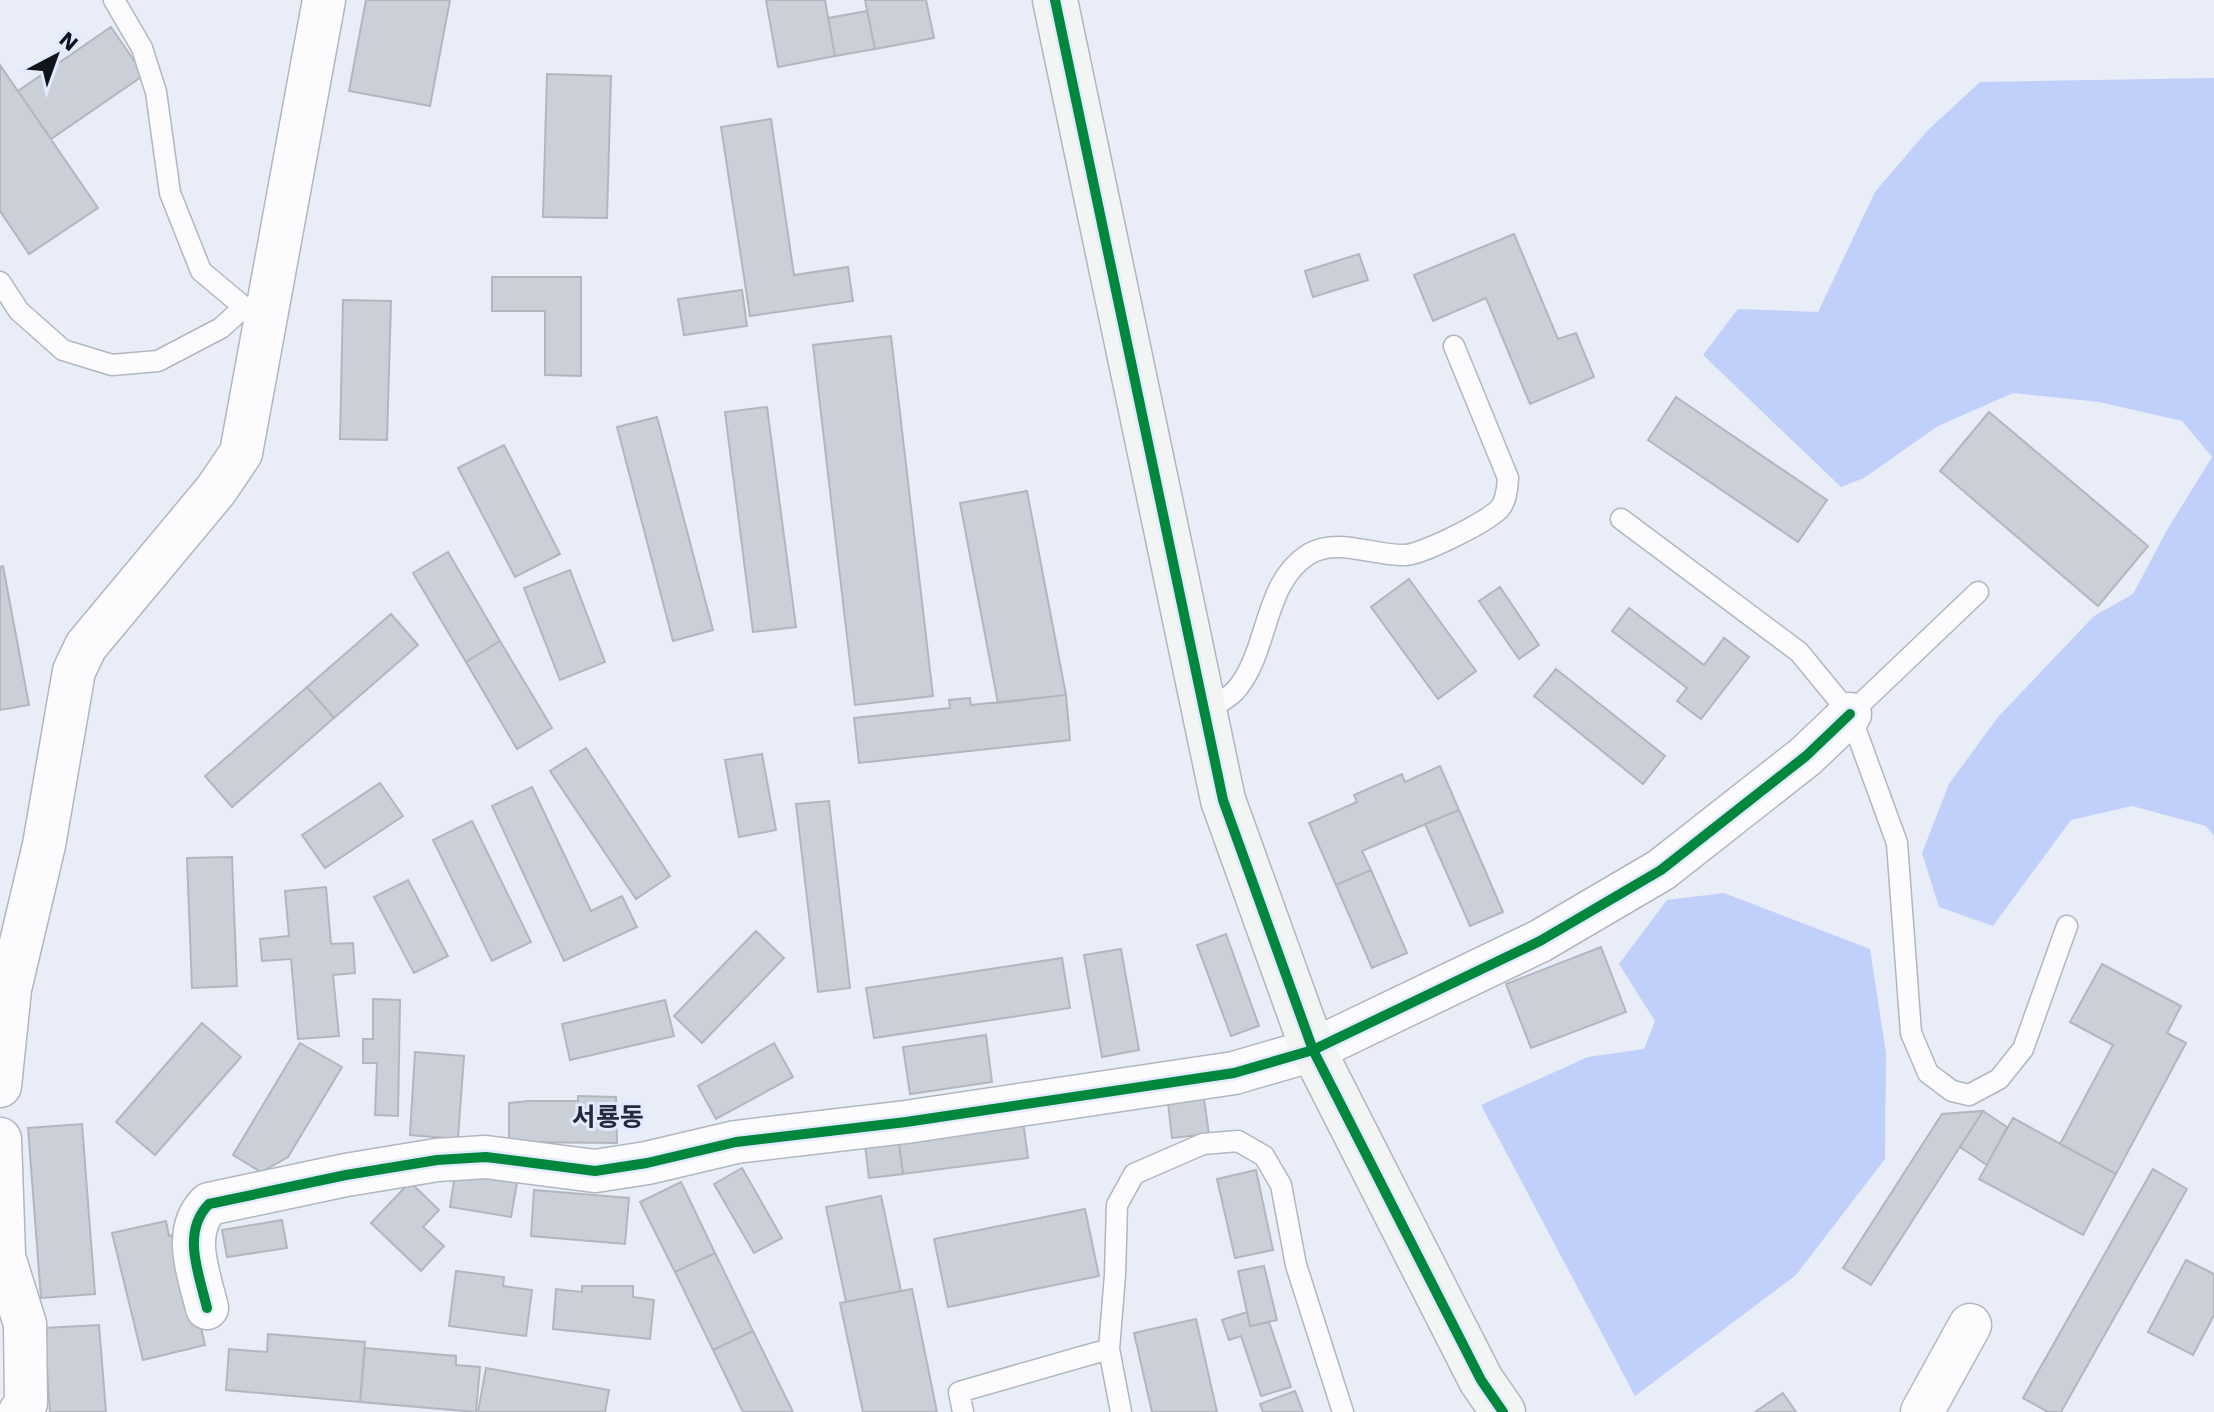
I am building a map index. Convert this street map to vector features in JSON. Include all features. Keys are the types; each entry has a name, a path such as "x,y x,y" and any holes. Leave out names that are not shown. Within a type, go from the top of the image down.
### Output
{"street":[{"path":"0,1086 10,989 44,845 74,671 86,646 216,490 241,453 256,306 324,0"},
{"path":"1055,0 1223,800 1313,1050 1481,1380 1503,1412"},
{"path":"207,1308 193,1250 197,1215 209,1204 346,1175 437,1160 486,1157 595,1171 647,1163 736,1142 906,1122 1234,1073 1313,1050 1540,941 1661,870 1806,756 1850,714"},
{"path":"0,1139 2,1261 25,1324 26,1403 20,1412"},
{"path":"1922,1412 1970,1325"}],"lane":[{"path":"0,282 19,311 63,350 112,365 158,361 256,306 201,271 170,193 156,92 142,48 114,0"},
{"path":"1205,712 1235,692 1251,666 1287,575 1310,554 1334,545 1408,555 1485,522 1501,508 1507,494 1508,478 1454,346"},
{"path":"1621,519 1799,652 1850,714 1897,843 1911,1033 1928,1073 1952,1091 1969,1095 1999,1079 2023,1049 2067,926"},
{"path":"1850,714 1978,592"},
{"path":"1121,1412 1109,1349 1117,1205 1134,1174 1203,1144 1238,1141 1264,1156 1281,1185 1296,1265 1343,1412"},
{"path":"963,1412 959,1392 1109,1349"}],"shaded area":[{"path":"2214,78 2214,836 2206,826 2132,806 2071,820 1993,926 1939,907 1922,853 1949,784 1998,717 2094,616 2133,594 2167,530 2212,457 2182,421 2099,402 2013,393 1938,426 1864,478 1841,487 1703,355 1738,309 1818,312 1875,192 1927,131 1980,82"},
{"path":"1724,893 1870,949 1886,1053 1885,1159 1796,1275 1635,1396 1481,1105 1588,1057 1644,1049 1655,1021 1619,964 1667,900"}],"building":[{"path":"366,0 450,0 430,106 349,91"},
{"path":"766,0 825,0 835,56 778,67"},
{"path":"865,0 926,0 934,38 875,49"},
{"path":"867,11 875,49 835,56 828,18"},
{"path":"111,27 144,75 51,139 18,91"},
{"path":"0,65 98,208 29,254 0,211"},
{"path":"547,74 611,76 607,218 543,217"},
{"path":"771,119 794,275 848,267 853,301 750,316 721,127"},
{"path":"1514,234 1558,339 1576,333 1594,377 1530,404 1486,298 1433,321 1414,275"},
{"path":"1359,254 1368,280 1313,297 1305,271"},
{"path":"492,277 581,277 581,376 545,375 545,311 492,311"},
{"path":"742,290 747,326 684,335 678,299"},
{"path":"343,300 391,301 387,440 340,439"},
{"path":"891,336 933,696 855,705 813,345"},
{"path":"1676,397 1827,500 1798,542 1648,440"},
{"path":"767,407 796,627 753,632 725,412"},
{"path":"1989,412 2148,546 2098,606 1940,471"},
{"path":"657,417 713,630 673,641 617,427"},
{"path":"504,445 560,554 515,577 458,468"},
{"path":"1027,491 1066,695 998,703 960,503"},
{"path":"448,552 500,641 466,662 413,573"},
{"path":"3,566 29,705 0,710 0,567"},
{"path":"570,570 605,662 560,680 524,588"},
{"path":"1409,579 1476,671 1438,699 1371,607"},
{"path":"1500,587 1539,645 1519,659 1479,601"},
{"path":"1629,608 1704,665 1724,638 1749,657 1701,719 1677,701 1687,688 1612,631"},
{"path":"391,614 418,645 334,718 307,687"},
{"path":"500,641 552,728 517,749 466,662"},
{"path":"1556,669 1665,756 1643,784 1534,696"},
{"path":"307,687 334,718 232,807 205,776"},
{"path":"1066,695 1070,740 859,763 854,718 950,708 949,700 970,698 971,705"},
{"path":"586,748 670,876 636,899 550,771"},
{"path":"762,754 776,830 739,837 725,760"},
{"path":"1440,766 1459,810 1362,851 1371,870 1336,885 1309,823 1357,802 1354,795 1402,774 1405,782"},
{"path":"380,783 403,816 325,868 302,835"},
{"path":"532,787 591,911 622,896 637,927 564,961 492,806"},
{"path":"829,801 850,988 818,992 796,804"},
{"path":"1459,810 1503,912 1470,926 1425,824"},
{"path":"472,821 531,942 492,961 433,840"},
{"path":"232,857 237,986 192,988 187,858"},
{"path":"1371,870 1407,953 1372,968 1336,885"},
{"path":"408,880 448,956 414,973 374,897"},
{"path":"326,887 331,944 353,943 355,973 333,975 339,1036 298,1039 291,959 262,961 260,939 289,936 285,891"},
{"path":"756,931 784,958 702,1043 674,1016"},
{"path":"1226,934 1259,1026 1231,1036 1197,945"},
{"path":"1601,947 1626,1012 1531,1048 1506,984"},
{"path":"1121,949 1139,1050 1102,1057 1084,955"},
{"path":"1062,958 1070,1008 874,1038 866,988"},
{"path":"2102,964 2181,1006 2167,1033 2186,1043 2116,1174 2060,1144 2113,1045 2070,1022"},
{"path":"373,999 400,1000 398,1116 375,1115 377,1063 363,1063 363,1039 373,1039"},
{"path":"665,1000 674,1036 570,1060 562,1024"},
{"path":"202,1023 241,1057 155,1155 116,1122"},
{"path":"986,1035 992,1082 910,1094 903,1047"},
{"path":"300,1043 342,1067 288,1157 261,1172 233,1155"},
{"path":"774,1043 793,1077 716,1119 698,1086"},
{"path":"415,1052 464,1056 458,1139 410,1135"},
{"path":"578,1096 616,1097 617,1143 509,1142 509,1103 578,1101"},
{"path":"1204,1099 1209,1134 1172,1138 1168,1103"},
{"path":"1983,1111 2007,1127 1987,1165 1960,1147"},
{"path":"1983,1111 1871,1285 1843,1268 1942,1114"},
{"path":"2013,1118 2116,1174 2083,1235 1979,1179"},
{"path":"1023,1121 1028,1158 903,1174 898,1137"},
{"path":"82,1124 95,1294 41,1298 28,1128"},
{"path":"899,1142 903,1174 869,1178 865,1146"},
{"path":"456,1168 518,1177 511,1217 450,1207"},
{"path":"742,1168 782,1238 754,1253 714,1184"},
{"path":"2153,1169 2187,1189 2061,1412 2048,1412 2023,1398"},
{"path":"1256,1170 1273,1250 1235,1258 1217,1179"},
{"path":"410,1182 439,1210 423,1227 444,1246 421,1271 371,1223"},
{"path":"681,1182 715,1253 675,1272 640,1202"},
{"path":"534,1190 629,1198 625,1244 531,1236"},
{"path":"881,1196 901,1291 846,1302 826,1207"},
{"path":"1085,1209 1099,1276 948,1307 934,1239"},
{"path":"282,1220 287,1248 227,1257 222,1230"},
{"path":"166,1221 169,1236 179,1233 205,1345 143,1360 112,1233"},
{"path":"715,1253 753,1331 713,1350 675,1272"},
{"path":"2186,1260 2214,1274 2214,1315 2193,1355 2148,1332"},
{"path":"1264,1266 1277,1320 1250,1326 1238,1271"},
{"path":"456,1271 504,1277 503,1286 532,1290 526,1336 449,1326"},
{"path":"582,1286 633,1286 633,1297 654,1300 650,1339 553,1329 556,1289 582,1292"},
{"path":"912,1289 937,1412 863,1412 840,1303"},
{"path":"1247,1312 1250,1326 1269,1322 1291,1387 1261,1396 1241,1336 1229,1340 1222,1320"},
{"path":"1196,1319 1217,1412 1152,1412 1134,1333"},
{"path":"99,1325 106,1412 50,1412 44,1328"},
{"path":"753,1331 793,1412 743,1412 713,1350"},
{"path":"268,1334 365,1342 360,1402 226,1390 229,1349 267,1352"},
{"path":"365,1348 456,1356 456,1365 480,1367 476,1412 360,1402"},
{"path":"486,1368 609,1390 605,1412 478,1412"},
{"path":"1295,1391 1303,1412 1263,1412 1260,1404"},
{"path":"1783,1393 1796,1412 1755,1412"}],"cycle path":[{"path":"1055,0 1223,800 1313,1050 1481,1380 1503,1412"},
{"path":"207,1308 194,1254 194,1240 196,1227 209,1204 346,1175 437,1160 486,1157 595,1171 647,1163 736,1142 906,1122 1234,1073 1313,1050 1540,941 1661,870 1806,756 1850,714"}],"district":[{"name":"서룡동","path":"608,1117"}]}
